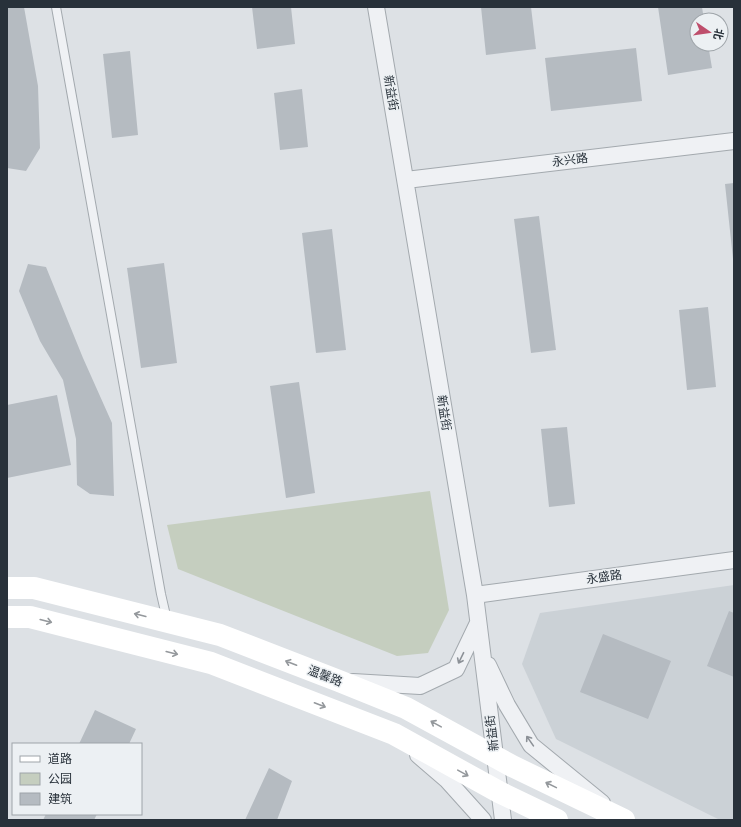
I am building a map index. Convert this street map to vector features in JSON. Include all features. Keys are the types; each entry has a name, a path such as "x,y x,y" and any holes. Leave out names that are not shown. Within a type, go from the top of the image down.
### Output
{"main road":[{"name":"温馨路","path":"7,588 34,588 220,635 406,708 494,757 624,820"},
{"path":"7,617 30,617 211,663 394,734 499,792 557,820"}],"street":[{"name":"新益街","path":"376,7 475,595 503,820"},
{"name":"永兴路","path":"406,180 734,141"},
{"name":"永盛路","path":"475,595 734,560"},
{"path":"339,682 420,686 456,670 478,623"},
{"path":"482,652 507,704 531,745 624,820"},
{"path":"394,734 447,780 483,820"}],"lane":[{"path":"56,7 161,594 168,622"}],"shaded area":[{"path":"734,585 734,820 720,820 556,739 522,664 540,613"}],"green space":[{"path":"430,491 449,610 428,653 397,656 178,569 167,525"}],"building":[{"path":"7,7 24,7 38,86 40,148 26,171 7,168"},
{"path":"252,7 291,7 295,44 257,49"},
{"path":"481,7 531,7 536,49 486,55"},
{"path":"658,7 702,7 703,12 689,12 689,52 709,52 712,68 668,75"},
{"path":"636,48 642,101 551,111 545,58"},
{"path":"130,51 138,135 112,138 103,54"},
{"path":"302,89 308,147 280,150 274,93"},
{"path":"734,183 734,259 733,259 725,184"},
{"path":"539,216 556,350 531,353 514,219"},
{"path":"332,229 346,350 316,353 302,233"},
{"path":"164,263 177,363 141,368 127,268"},
{"path":"28,264 46,267 83,358 112,423 114,496 90,494 77,485 76,439 63,380 40,341 19,291"},
{"path":"708,307 716,387 687,390 679,310"},
{"path":"299,382 315,493 286,498 270,386"},
{"path":"57,395 71,465 7,478 7,405"},
{"path":"567,427 575,504 549,507 541,429"},
{"path":"729,611 734,613 734,677 707,666"},
{"path":"603,634 671,661 648,719 580,692"},
{"path":"95,710 136,729 129,743 79,743"},
{"path":"269,768 292,781 277,820 245,820"},
{"path":"46,815 96,815 94,820 43,820"}]}
